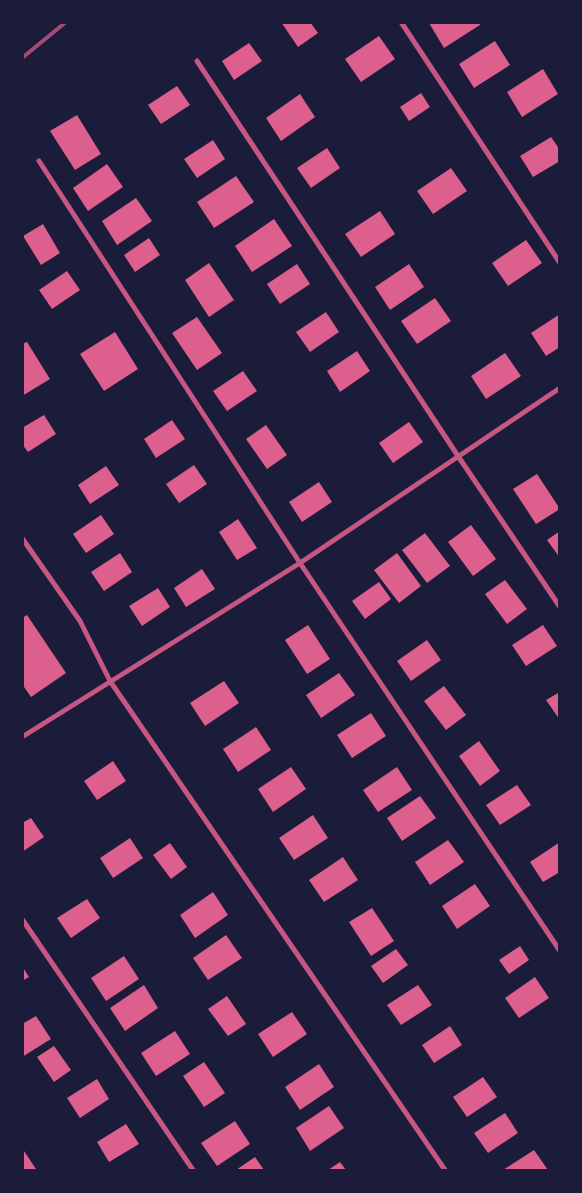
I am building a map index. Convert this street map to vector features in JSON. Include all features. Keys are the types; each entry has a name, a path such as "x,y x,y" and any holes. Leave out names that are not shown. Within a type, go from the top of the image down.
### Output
{"street":[{"path":"401,22 560,262"},
{"path":"197,60 560,607"},
{"path":"39,161 300,563 560,951"},
{"path":"22,738 300,563 560,388"},
{"path":"22,538 80,621 110,681 445,1170"},
{"path":"22,919 193,1170"}],"building":[{"path":"281,22 310,22 318,33 298,47"},
{"path":"430,22 479,22 480,25 444,48"},
{"path":"379,36 395,59 361,82 345,59"},
{"path":"495,41 510,65 474,88 459,64"},
{"path":"249,43 262,61 234,80 222,61"},
{"path":"543,69 558,94 522,117 507,92"},
{"path":"177,86 190,105 161,124 148,105"},
{"path":"421,93 430,107 409,121 400,107"},
{"path":"300,94 315,117 281,141 266,118"},
{"path":"77,115 101,154 75,170 50,131"},
{"path":"551,137 560,150 560,161 533,177 520,156"},
{"path":"213,140 225,159 197,178 184,159"},
{"path":"327,148 340,168 311,188 297,168"},
{"path":"107,164 123,187 88,211 73,188"},
{"path":"451,168 467,191 433,214 417,191"},
{"path":"236,176 254,202 214,228 197,202"},
{"path":"136,198 152,221 117,245 102,221"},
{"path":"380,211 395,234 361,257 345,234"},
{"path":"274,219 292,246 252,272 235,246"},
{"path":"43,224 60,253 41,265 23,236"},
{"path":"149,238 160,255 135,272 124,255"},
{"path":"526,240 542,263 508,286 492,263"},
{"path":"209,263 234,300 209,317 185,280"},
{"path":"297,264 310,284 280,304 267,284"},
{"path":"409,264 424,287 390,310 375,287"},
{"path":"67,271 80,290 52,309 39,290"},
{"path":"435,298 451,321 417,344 401,321"},
{"path":"326,312 339,332 310,352 296,332"},
{"path":"560,314 560,347 546,356 531,333"},
{"path":"197,317 222,353 197,370 172,333"},
{"path":"115,332 138,369 104,391 80,354"},
{"path":"27,342 50,379 22,396 22,344"},
{"path":"357,351 370,371 340,392 327,371"},
{"path":"505,353 521,376 486,399 471,376"},
{"path":"243,371 257,391 227,411 213,391"},
{"path":"44,415 56,434 28,452 22,444 22,428"},
{"path":"172,420 185,439 156,458 144,439"},
{"path":"409,422 423,442 393,463 379,443"},
{"path":"266,425 287,455 267,469 246,439"},
{"path":"194,465 207,484 179,503 166,484"},
{"path":"106,466 119,485 90,504 78,485"},
{"path":"537,474 560,509 536,524 513,489"},
{"path":"319,482 332,502 302,522 289,502"},
{"path":"101,515 114,534 86,553 73,534"},
{"path":"238,519 257,548 237,560 219,532"},
{"path":"471,525 496,559 473,576 448,542"},
{"path":"560,531 560,558 547,540"},
{"path":"425,533 450,566 427,583 402,550"},
{"path":"120,553 132,572 104,591 91,572"},
{"path":"397,553 421,586 399,603 374,570"},
{"path":"202,569 215,589 186,607 174,588"},
{"path":"505,580 527,609 507,624 485,594"},
{"path":"379,582 391,599 365,619 352,601"},
{"path":"158,588 170,607 142,626 129,606"},
{"path":"27,615 66,673 31,697 22,684 22,618"},
{"path":"308,625 330,659 307,674 285,640"},
{"path":"543,625 557,646 526,666 512,645"},
{"path":"427,640 441,660 411,681 397,661"},
{"path":"339,673 355,695 321,718 306,695"},
{"path":"224,681 239,703 205,726 190,703"},
{"path":"444,686 466,715 446,730 424,701"},
{"path":"560,692 560,720 546,700"},
{"path":"371,713 386,736 352,758 337,735"},
{"path":"256,727 271,750 238,772 223,749"},
{"path":"479,741 500,771 480,786 459,756"},
{"path":"113,761 126,781 97,800 84,781"},
{"path":"291,767 306,789 273,812 258,789"},
{"path":"397,767 412,790 378,812 363,790"},
{"path":"517,785 531,805 500,825 486,805"},
{"path":"420,796 436,818 402,841 387,818"},
{"path":"313,815 328,838 294,860 279,838"},
{"path":"31,818 44,837 22,852 22,823"},
{"path":"130,838 143,858 113,878 100,858"},
{"path":"448,840 464,862 430,885 415,862"},
{"path":"560,842 560,872 543,882 530,862"},
{"path":"170,843 187,867 171,879 153,855"},
{"path":"343,857 358,880 324,902 309,880"},
{"path":"475,884 490,906 457,929 442,906"},
{"path":"213,892 228,915 195,938 180,915"},
{"path":"87,899 100,918 71,938 57,918"},
{"path":"372,908 394,941 371,956 349,922"},
{"path":"226,935 242,958 208,980 193,958"},
{"path":"520,946 529,960 509,974 499,960"},
{"path":"396,949 408,965 383,983 371,966"},
{"path":"124,956 139,979 106,1001 91,978"},
{"path":"22,966 29,977 22,981"},
{"path":"535,977 549,998 519,1018 505,998"},
{"path":"144,985 158,1008 125,1031 110,1008"},
{"path":"418,985 432,1005 401,1025 387,1005"},
{"path":"227,996 246,1024 228,1036 208,1009"},
{"path":"292,1012 307,1034 273,1057 258,1034"},
{"path":"36,1016 51,1039 22,1057 22,1024"},
{"path":"450,1026 462,1045 434,1063 422,1045"},
{"path":"175,1031 190,1054 156,1076 141,1053"},
{"path":"54,1046 71,1070 54,1082 37,1057"},
{"path":"204,1062 225,1093 204,1107 183,1076"},
{"path":"319,1064 334,1087 300,1110 285,1087"},
{"path":"483,1077 497,1097 467,1117 453,1097"},
{"path":"97,1079 109,1099 80,1118 67,1098"},
{"path":"329,1106 344,1128 310,1151 296,1128"},
{"path":"505,1113 518,1133 488,1153 474,1133"},
{"path":"235,1121 250,1144 217,1166 201,1143"},
{"path":"126,1124 139,1144 109,1162 97,1142"},
{"path":"22,1148 36,1169 22,1170"},
{"path":"534,1150 548,1170 503,1170"},
{"path":"255,1157 264,1170 236,1170"},
{"path":"340,1162 346,1170 328,1170"}],"railway":[{"path":"22,58 66,22"}]}
